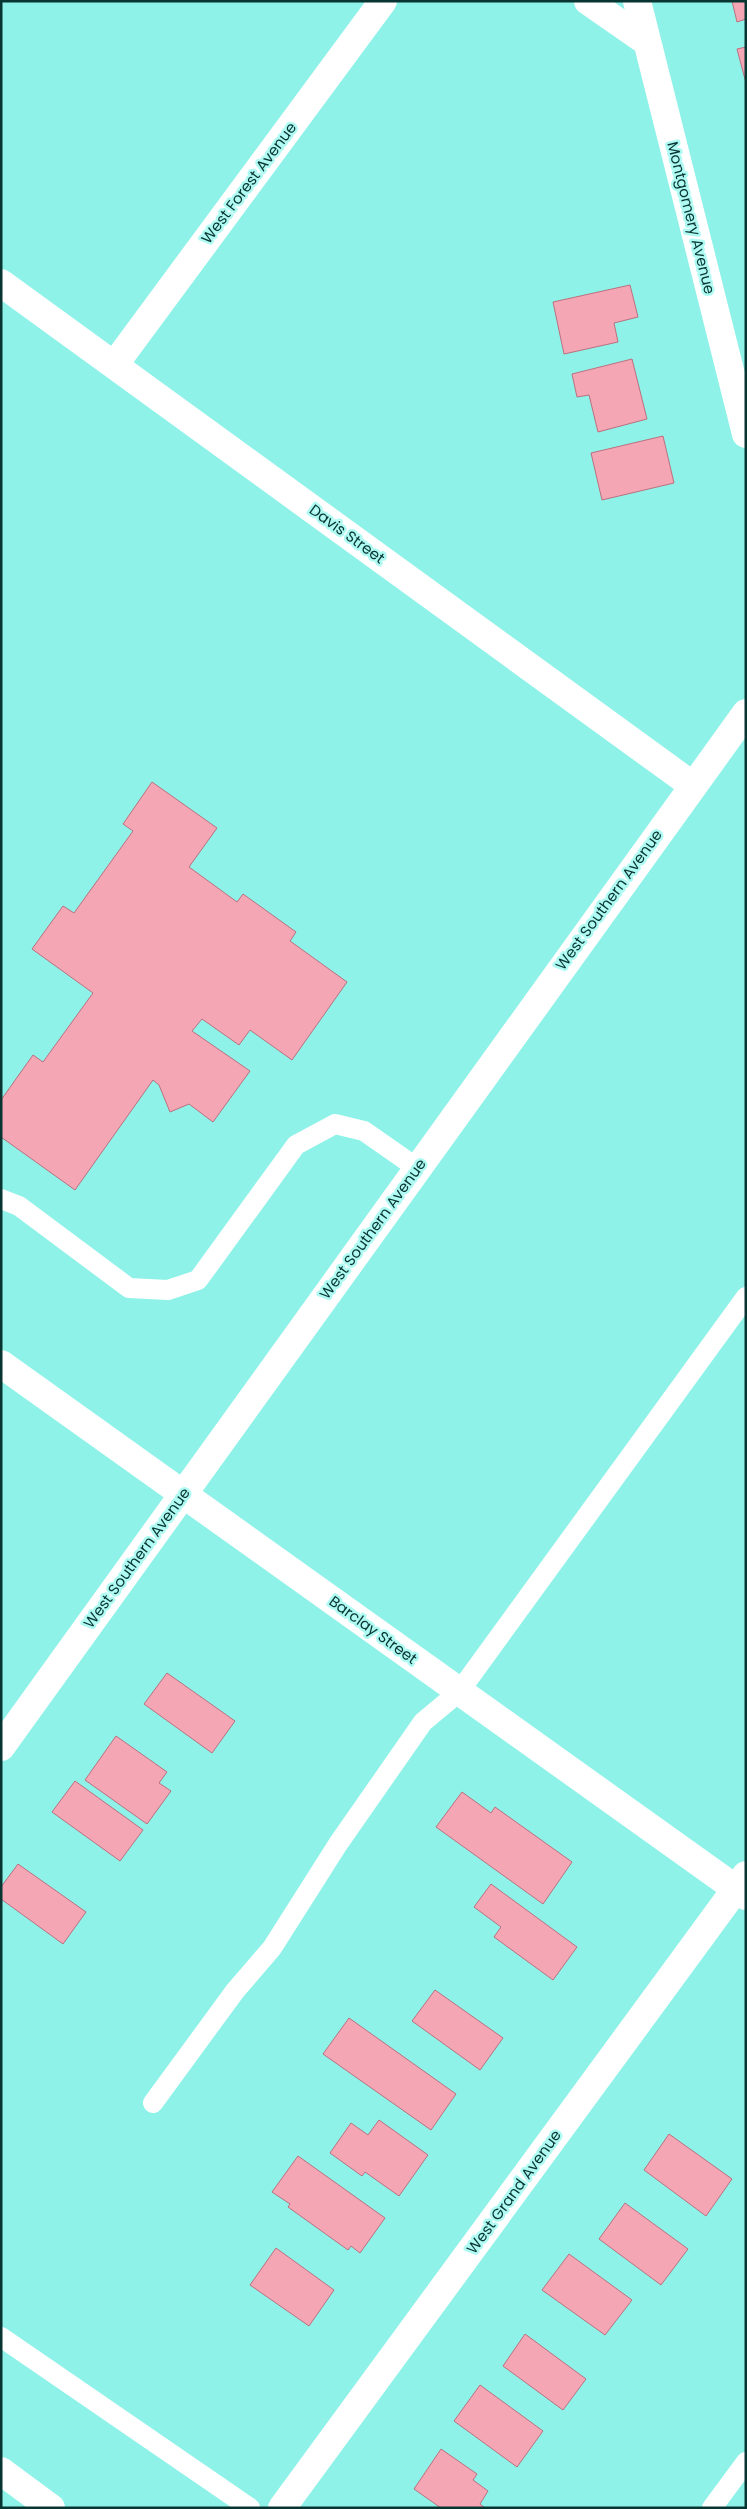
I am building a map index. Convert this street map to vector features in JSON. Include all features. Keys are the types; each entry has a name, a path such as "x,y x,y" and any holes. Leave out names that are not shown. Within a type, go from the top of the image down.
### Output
{"street":[{"name":"West Forest Avenue","path":"115,364 384,1"},
{"path":"588,1 647,42"},
{"name":"Montgomery Avenue","path":"636,1 746,434"},
{"name":"Davis Street","path":"1,283 115,364 692,786"},
{"name":"West Southern Avenue","path":"1,1747 746,712"},
{"name":"Barclay Street","path":"1,1364 459,1692 743,1887"},
{"name":"West Grand Avenue","path":"282,2508 743,1887"},
{"path":"1,2471 51,2508"}],"lane":[{"path":"1,1199 19,1206 129,1288 168,1290 198,1280 296,1145 334,1124 364,1131 417,1168"},
{"path":"153,2103 235,1990 272,1948 338,1844 423,1722 459,1692 746,1297"},
{"path":"1,2337 250,2508"},
{"path":"712,2508 746,2462"}],"building":[{"path":"732,1 746,1 746,19 737,22"},
{"path":"746,47 746,83 737,49"},
{"path":"630,285 638,317 614,323 618,342 564,354 553,302"},
{"path":"632,359 647,419 598,432 589,395 577,397 572,374"},
{"path":"663,436 674,483 602,500 591,453"},
{"path":"152,782 217,828 189,867 237,902 243,894 296,932 290,941 347,982 292,1060 250,1030 239,1045 202,1019 192,1031 250,1071 213,1122 189,1104 170,1112 159,1085 153,1080 75,1190 1,1137 1,1100 33,1055 43,1062 93,993 32,949 63,906 74,913 133,831 123,824"},
{"path":"167,1673 235,1721 212,1753 144,1704"},
{"path":"116,1736 167,1772 159,1783 171,1791 147,1824 85,1780"},
{"path":"75,1781 143,1830 120,1861 52,1812"},
{"path":"462,1792 491,1813 495,1807 572,1862 543,1904 436,1827"},
{"path":"18,1864 86,1912 63,1944 1,1899 1,1887"},
{"path":"491,1884 577,1947 553,1980 494,1937 501,1927 474,1907"},
{"path":"435,1990 503,2038 480,2070 412,2021"},
{"path":"349,2018 456,2094 431,2130 323,2054"},
{"path":"379,2120 428,2155 399,2196 365,2172 362,2176 330,2153 351,2123 368,2135"},
{"path":"669,2134 732,2179 706,2216 644,2170"},
{"path":"298,2156 385,2218 360,2253 351,2246 348,2250 288,2207 290,2204 272,2192"},
{"path":"625,2203 688,2249 661,2285 599,2239"},
{"path":"276,2248 334,2290 309,2326 250,2285"},
{"path":"569,2254 632,2300 605,2335 542,2290"},
{"path":"525,2334 586,2379 563,2410 503,2366"},
{"path":"480,2385 543,2431 517,2467 454,2421"},
{"path":"441,2449 477,2474 473,2480 488,2491 480,2504 485,2508 441,2508 414,2489"}]}
